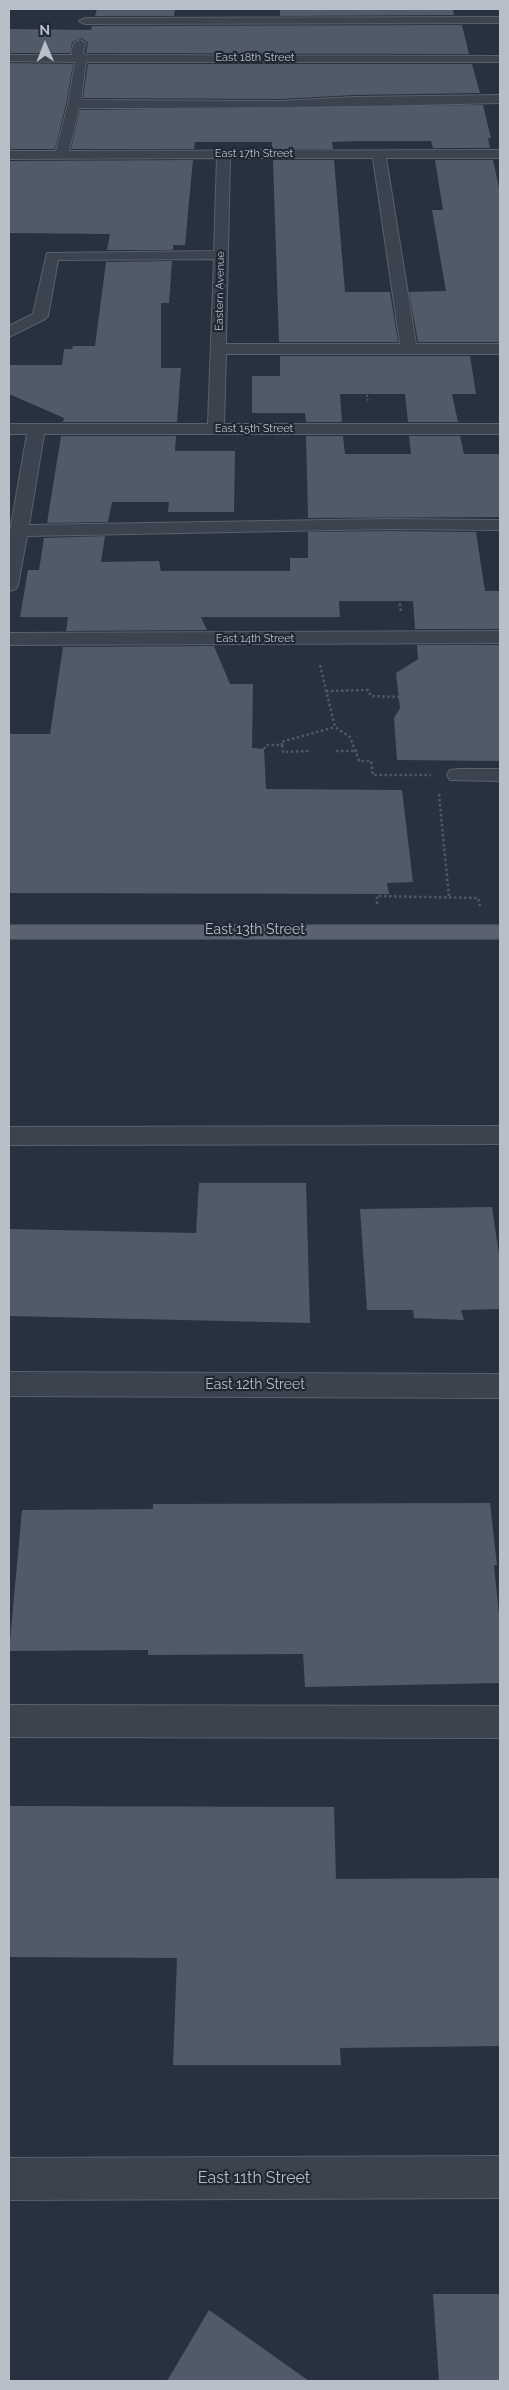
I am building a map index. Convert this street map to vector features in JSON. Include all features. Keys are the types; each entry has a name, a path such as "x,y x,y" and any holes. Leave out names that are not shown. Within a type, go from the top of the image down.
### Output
{"main road":[{"name":"East 13th Street","path":"9,932 500,932"}],"street":[{"path":"62,154 74,104 81,58 78,52 87,9"},
{"path":"85,21 496,16 500,33"},
{"name":"East 18th Street","path":"9,58 500,59"},
{"path":"74,104 280,105 354,101 500,99"},
{"name":"Eastern Avenue","path":"216,428 224,154"},
{"path":"379,154 409,349"},
{"name":"East 17th Street","path":"9,155 500,154"},
{"path":"9,332 40,316 52,256 220,255"},
{"path":"219,349 500,349"},
{"name":"East 15th Street","path":"9,429 500,429"},
{"path":"9,585 36,429"},
{"path":"19,531 388,524 500,525"},
{"name":"East 14th Street","path":"9,639 500,637"},
{"path":"458,775 500,775"},
{"path":"9,1136 500,1135"},
{"name":"East 12th Street","path":"9,1384 500,1386"},
{"path":"9,1721 500,1722"},
{"name":"East 11th Street","path":"9,2178 500,2177"}],"path":[{"path":"363,368 368,407"},
{"path":"427,429 442,524"},
{"path":"388,524 402,617"},
{"path":"319,659 326,691 334,708 335,727"},
{"path":"326,691 368,690 371,696 400,697"},
{"path":"310,751 283,752 280,742 335,727 350,737 359,761 371,761 373,775 458,775"},
{"path":"264,749 266,745 282,746"},
{"path":"336,751 356,751"},
{"path":"437,775 449,897"},
{"path":"377,904 377,896 449,897 478,898 480,907"}],"building":[{"path":"97,9 175,9 174,16 95,16"},
{"path":"280,9 453,9 454,15 280,16"},
{"path":"462,25 469,54 86,53 88,42 81,38 72,42 70,53 9,53 9,29 91,30 92,26"},
{"path":"9,63 73,64 55,149 9,149"},
{"path":"88,64 472,64 480,93 354,95 280,99 83,98"},
{"path":"483,105 491,138 488,138 490,148 433,148 431,141 359,141 332,142 333,149 272,149 272,142 195,142 194,149 71,149 80,110"},
{"path":"193,160 185,245 173,245 173,250 107,250 110,234 9,233 9,161"},
{"path":"273,160 334,160 345,292 390,292 398,342 279,342"},
{"path":"435,160 493,160 500,192 500,342 418,342 409,292 446,291 432,210 443,210"},
{"path":"172,261 169,303 161,303 161,368 181,368 177,422 63,422 64,418 9,394 9,365 62,365 64,349 72,349 73,346 95,346 106,262"},
{"path":"280,356 470,356 476,394 452,394 458,422 408,422 405,394 340,394 342,422 306,422 305,413 252,413 252,376 280,376"},
{"path":"61,436 176,436 175,451 235,451 234,512 168,512 169,502 112,502 108,522 47,523"},
{"path":"306,436 343,436 345,454 411,454 409,436 460,436 464,454 500,454 500,517 308,518"},
{"path":"308,532 476,532 485,591 500,591 500,629 415,629 413,601 339,601 340,617 201,617 207,630 66,631 68,617 20,617 28,570 39,570 44,538 105,536 101,562 159,561 161,571 290,571 290,558 308,558"},
{"path":"417,645 500,645 500,761 397,760 394,718 400,708 396,673 418,659"},
{"path":"214,646 230,684 253,684 252,748 264,749 266,789 402,790 413,882 387,883 389,894 9,893 9,734 50,734 63,647"},
{"path":"199,1183 306,1183 310,1323 9,1316 9,1229 196,1233"},
{"path":"492,1207 500,1261 500,1309 461,1310 464,1320 414,1318 413,1310 367,1310 360,1209"},
{"path":"490,1503 497,1565 494,1565 500,1624 500,1683 305,1687 303,1654 148,1655 148,1650 9,1651 22,1510 153,1509 153,1504"},
{"path":"9,1806 334,1807 336,1879 500,1878 500,2046 340,2048 341,2065 173,2065 177,1958 9,1957"},
{"path":"433,2294 500,2294 500,2381 439,2381"},
{"path":"209,2310 309,2381 167,2381"}]}
